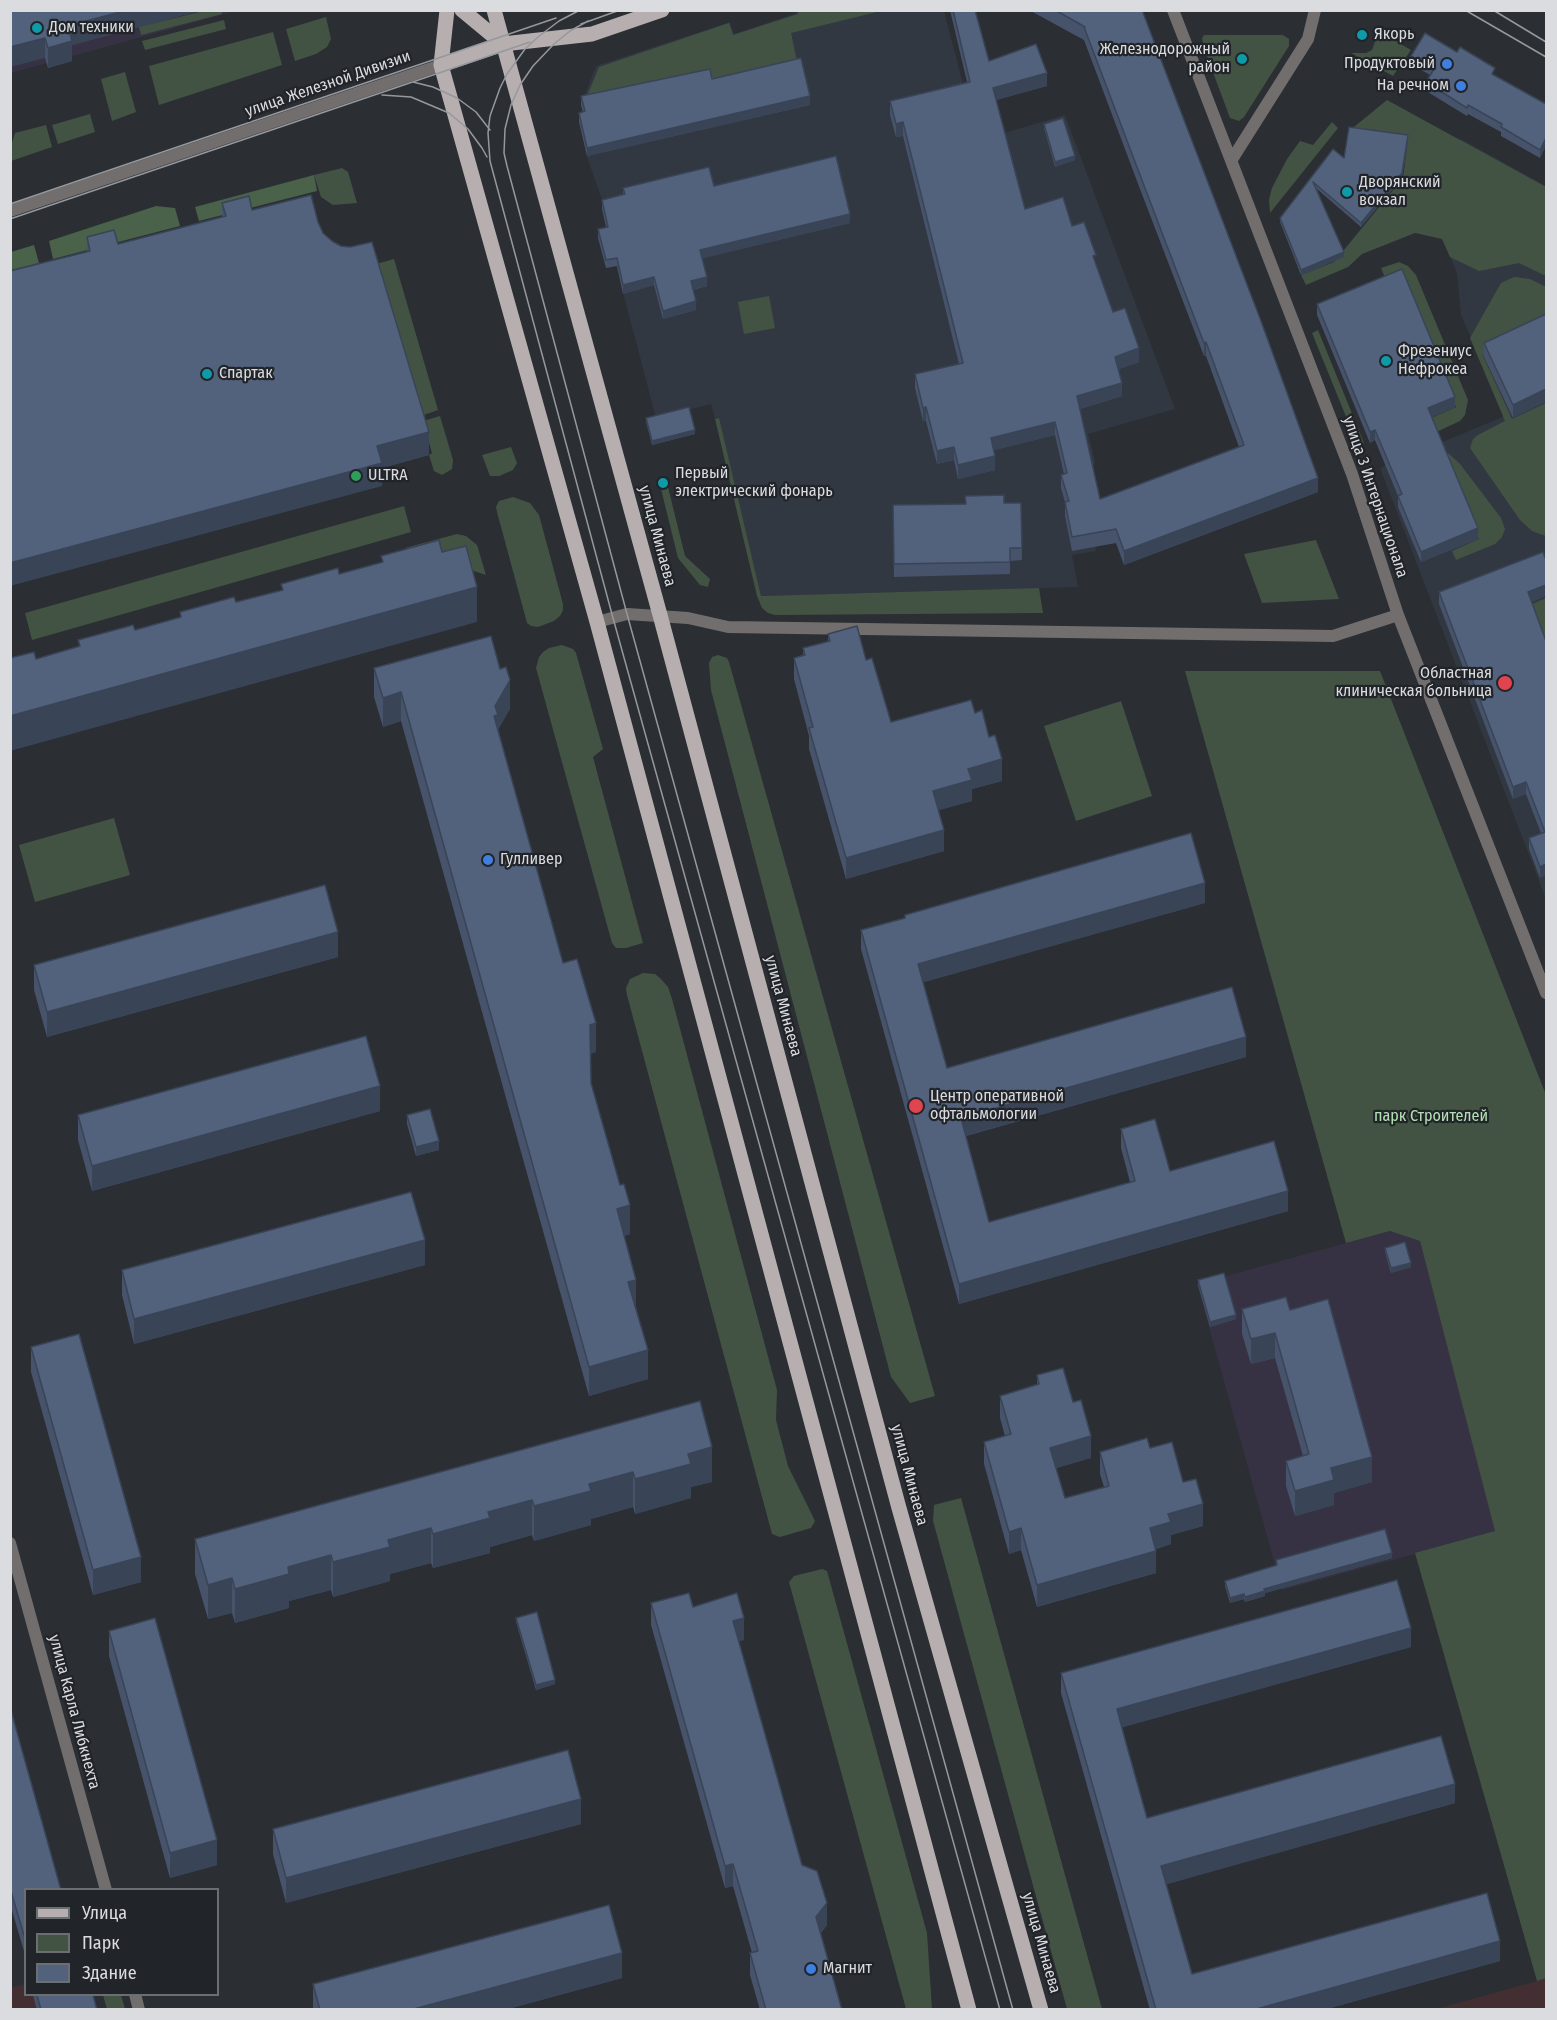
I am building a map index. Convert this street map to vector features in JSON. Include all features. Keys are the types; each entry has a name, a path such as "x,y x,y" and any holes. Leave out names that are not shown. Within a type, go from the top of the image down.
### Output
{"main road":[{"path":"447,10 441,65 597,622 969,2010"},
{"path":"462,10 503,44"},
{"name":"улица Минаева","path":"494,10 660,615 893,1486 1041,2010"},
{"name":"улица Железной Дивизии","path":"441,65 503,44 592,34 662,10"}],"street":[{"name":"улица 3 Интернационала","path":"1173,10 1352,474 1398,615 1546,993"},
{"path":"1231,161 1308,39 1315,10"},
{"name":"улица Железной Дивизии","path":"10,211 441,65"},
{"path":"597,622 627,614 688,618 728,627 1334,636 1398,615"},
{"name":"улица Карла Либкнехта","path":"10,1543 105,1888"}],"shaded area":[{"path":"797,10 944,11 978,141 1065,115 1175,409 1088,434 1095,461 1086,501 1096,551 1072,555 1078,587 761,596 718,418 715,419 711,404 656,418 608,235 602,209 605,208 587,157 579,122 585,120 581,105 596,66 730,22 734,34 797,13"},
{"path":"11,11 236,11 11,73"},
{"name":"Областная клиническая больница","path":"1461,139 1546,186 1546,899 1380,468 1505,416 1461,315 1457,273 1426,199"},
{"path":"1390,1231 1420,1241 1496,1532 1282,1590 1197,1284"},
{"path":"1546,1978 1546,2009 1436,2009 1537,1981"},
{"path":"24,1984 24,1996 87,1996 92,2009 11,2009 10,1988"}],"green space":[{"path":"203,11 222,11 222,14 141,35 139,27"},
{"path":"798,11 881,11 791,33 797,61 712,81 585,101 599,67 729,23 733,35 798,14"},
{"path":"326,17 331,39 327,47 316,54 295,61 286,29"},
{"path":"224,20 226,29 145,50 142,41"},
{"path":"1373,28 1411,50 1393,76 1351,53 1366,53 1372,50 1376,39"},
{"path":"273,32 282,65 159,105 149,66"},
{"path":"1204,35 1283,35 1289,39 1289,46 1244,117 1239,121 1230,118 1204,48 1202,38"},
{"path":"125,72 136,112 112,121 101,79"},
{"path":"1387,100 1546,187 1546,276 1519,263 1479,271 1450,257 1442,239 1415,233 1362,254 1348,267 1306,285 1301,275 1334,262 1403,178 1408,139 1349,131"},
{"path":"90,114 95,132 58,144 52,125"},
{"path":"1332,122 1338,128 1270,213 1269,199 1272,188 1287,159 1300,141 1313,145"},
{"path":"46,125 52,147 11,161 11,146 15,133"},
{"path":"342,168 348,172 357,203 333,205 321,197 314,175"},
{"path":"314,175 317,191 199,221 195,207"},
{"path":"156,206 175,208 180,226 53,259 49,241"},
{"path":"34,245 39,263 11,270 11,252"},
{"path":"394,259 438,410 421,416 376,264"},
{"path":"1399,262 1408,266 1416,275 1468,400 1465,415 1460,421 1417,441 1411,427 1456,407 1403,279 1388,285 1381,268"},
{"path":"1514,277 1530,279 1546,287 1546,326 1483,356 1512,419 1546,403 1546,536 1532,531 1520,520 1470,448 1473,439 1478,435 1505,421 1470,338 1501,283"},
{"path":"769,296 775,328 744,334 738,302"},
{"path":"1318,330 1364,443 1358,446 1312,333"},
{"path":"440,416 453,460 452,469 442,475 434,471 429,455 432,453 423,421"},
{"path":"719,418 761,596 1039,588 1043,613 775,615 768,613 762,608 757,596 715,419"},
{"path":"511,447 517,463 513,470 499,476 490,476 482,455"},
{"path":"1443,452 1448,453 1460,464 1501,518 1505,529 1502,537 1495,544 1456,560 1452,551 1479,539"},
{"path":"668,487 685,556 710,579 708,587 700,585 678,558 661,489"},
{"path":"513,497 530,503 539,515 563,604 560,616 538,627 527,623 496,507 499,501"},
{"path":"404,506 411,532 32,640 25,613"},
{"path":"457,534 466,536 477,545 486,575 405,548"},
{"path":"1316,540 1339,599 1262,603 1244,554"},
{"path":"1546,598 1546,648 1530,605"},
{"path":"562,645 573,649 576,653 603,749 593,757 643,943 626,948 616,948 612,943 536,668 543,652"},
{"path":"718,655 727,658 729,662 935,1396 910,1403 891,1377 711,690 709,663 712,657"},
{"name":"парк Строителей","path":"1185,671 1380,671 1546,1095 1546,1978 1537,1981 1415,1553 1495,1531 1420,1241 1390,1231 1346,1243"},
{"path":"1121,701 1152,796 1076,821 1044,726"},
{"path":"114,818 130,875 35,902 19,845"},
{"path":"643,973 655,974 661,979 668,987 672,999 777,1390 776,1420 788,1466 815,1521 811,1528 780,1537 772,1534 627,995 626,988 630,979"},
{"path":"961,1498 1102,2009 1067,2009 933,1521 934,1505"},
{"path":"822,1569 827,1571 927,1933 932,2009 906,2009 789,1582 794,1576"},
{"path":"103,1996 121,1996 125,2009 107,2009"}],"building":[{"name":"Дом техники","path":"10,10 127,10 68,26 72,41 48,48 45,38 10,47"},
{"path":"953,10 975,10 989,61 1036,44 1047,73 993,88 1025,209 1063,197 1072,226 1084,222 1096,255 1093,256 1113,312 1125,308 1139,348 1115,357 1122,383 1077,396 1100,499 1244,445 1085,27 1055,10 1142,10 1261,321 1318,478 1124,551 1116,529 1072,537 1065,502 1069,501 1061,475 1067,473 1055,422 991,438 995,456 958,465 954,447 937,451 915,374 963,363 903,122 896,124 890,101 970,82"},
{"path":"1425,33 1457,52 1460,47 1495,68 1492,74 1546,104 1546,138 1540,150 1501,127 1502,124 1468,105 1467,108 1426,82 1434,69 1411,56"},
{"path":"801,58 810,96 587,148 579,113 585,111 581,96 710,69 712,79"},
{"path":"1063,118 1075,156 1055,162 1044,124"},
{"name":"Дворянский вокзал","path":"1349,127 1408,135 1402,173 1361,223 1313,182 1344,252 1301,270 1280,218 1333,149 1344,158"},
{"path":"836,156 850,214 700,250 707,277 691,281 696,301 663,311 654,277 623,285 617,258 606,260 598,229 608,227 602,200 625,194 623,188 709,167 714,186"},
{"name":"Спартак","path":"311,195 323,233 332,241 341,246 350,247 372,242 429,432 377,446 382,463 10,563 10,271 90,251 87,237 114,230 118,244 226,216 222,203 249,196 252,210"},
{"path":"1402,269 1455,397 1428,408 1478,528 1421,552 1398,496 1402,494 1375,430 1370,432 1317,304"},
{"path":"1546,314 1546,389 1513,405 1484,343"},
{"path":"689,407 695,430 652,441 646,418"},
{"path":"1004,495 1004,503 1021,503 1022,548 1010,548 1010,562 894,564 893,505 966,504 965,496"},
{"path":"439,540 442,552 466,546 477,587 10,716 10,658 34,652 36,659 80,646 78,640 133,625 135,630 181,617 180,612 234,597 236,602 283,590 281,584 338,568 339,574 383,562 381,556"},
{"path":"1543,552 1546,560 1546,585 1528,592 1546,641 1546,864 1540,867 1529,838 1545,832 1526,782 1513,787 1439,592"},
{"path":"857,626 866,660 872,658 891,722 971,700 975,713 982,710 989,737 995,735 1002,759 968,769 972,780 933,791 944,830 846,858 809,728 813,727 794,658 805,655 803,648 830,641 828,634"},
{"path":"491,636 500,669 506,667 510,680 495,706 498,715 494,716 563,963 577,959 596,1023 590,1025 591,1083 620,1185 624,1184 630,1205 617,1209 636,1280 628,1282 648,1350 589,1367 401,692 383,698 374,668"},
{"path":"1191,833 1205,883 918,964 947,1068 1232,987 1246,1037 961,1118 989,1222 1135,1181 1121,1129 1155,1119 1170,1171 1274,1141 1288,1191 959,1284 861,930 905,918 905,915"},
{"path":"325,885 338,932 47,1012 34,965"},
{"path":"366,1036 380,1086 92,1166 78,1115"},
{"path":"430,1109 439,1141 416,1147 407,1115"},
{"path":"411,1192 425,1240 134,1319 122,1270"},
{"path":"1405,1242 1411,1263 1391,1268 1385,1248"},
{"path":"1224,1273 1236,1315 1210,1322 1198,1280"},
{"path":"1286,1297 1290,1310 1328,1299 1372,1457 1331,1468 1334,1480 1295,1491 1286,1461 1309,1454 1275,1333 1251,1339 1242,1309"},
{"path":"79,1334 141,1557 93,1570 31,1347"},
{"path":"1063,1368 1073,1402 1081,1400 1091,1436 1050,1448 1065,1498 1109,1486 1100,1452 1147,1438 1150,1448 1172,1442 1183,1482 1196,1479 1203,1504 1168,1514 1171,1522 1150,1528 1156,1551 1037,1585 1021,1528 1009,1532 984,1442 1011,1434 1000,1396 1039,1384 1037,1375"},
{"path":"700,1401 712,1447 688,1454 691,1464 635,1479 633,1472 589,1484 591,1491 534,1506 532,1500 488,1512 490,1518 433,1534 431,1528 388,1540 390,1547 333,1562 331,1555 288,1567 289,1574 235,1589 232,1578 208,1585 195,1539"},
{"path":"1385,1529 1392,1553 1264,1589 1265,1591 1245,1597 1244,1594 1230,1598 1225,1581 1277,1565 1276,1560"},
{"path":"1397,1580 1411,1628 1117,1709 1147,1818 1441,1736 1455,1784 1161,1866 1192,1974 1487,1893 1500,1941 1253,2010 1156,2010 1061,1673"},
{"path":"689,1593 693,1607 737,1593 744,1618 733,1621 802,1865 817,1871 827,1903 816,1917 842,2010 766,2010 750,1953 758,1951 733,1864 725,1866 651,1603"},
{"path":"537,1612 555,1680 536,1685 516,1618"},
{"path":"155,1618 217,1840 170,1853 109,1631"},
{"path":"10,1707 60,1888 24,1888 24,1935 10,1888"},
{"path":"568,1750 581,1799 286,1878 273,1829"},
{"path":"609,1905 622,1953 410,2010 320,2010 313,1984"},
{"path":"37,1996 93,1996 97,2010 41,2010"}],"tram line":[{"path":"580,10 559,21 538,37 525,49 507,74 490,116 488,133 490,161 613,618 1000,2010"},
{"path":"581,24 620,10"},
{"path":"1465,10 1546,57"},
{"path":"1493,10 1546,42"},
{"path":"10,204 556,18"},
{"path":"588,21 570,31 554,44 533,66 520,85 511,105 505,129 504,153 627,614 1013,2010"},
{"path":"10,219 530,42"},
{"path":"413,82 433,87 457,98 476,112 490,130"},
{"path":"382,95 411,97 449,113 468,129 487,157"}],"place":[{"name":"Дом техники","path":"37,28"},
{"name":"Якорь","path":"1362,35"},
{"name":"Железнодорожный район","path":"1242,59"},
{"name":"Продуктовый","path":"1447,64"},
{"name":"На речном","path":"1461,86"},
{"name":"Дворянский вокзал","path":"1347,192"},
{"name":"Фрезениус Нефрокеа","path":"1386,361"},
{"name":"Спартак","path":"207,374"},
{"name":"ULTRA","path":"356,476"},
{"name":"Первый электрический фонарь","path":"663,483"},
{"name":"Областная клиническая больница","path":"1505,683"},
{"name":"Гулливер","path":"488,860"},
{"name":"Центр оперативной офтальмологии","path":"916,1106"},
{"name":"Магнит","path":"811,1969"}]}
